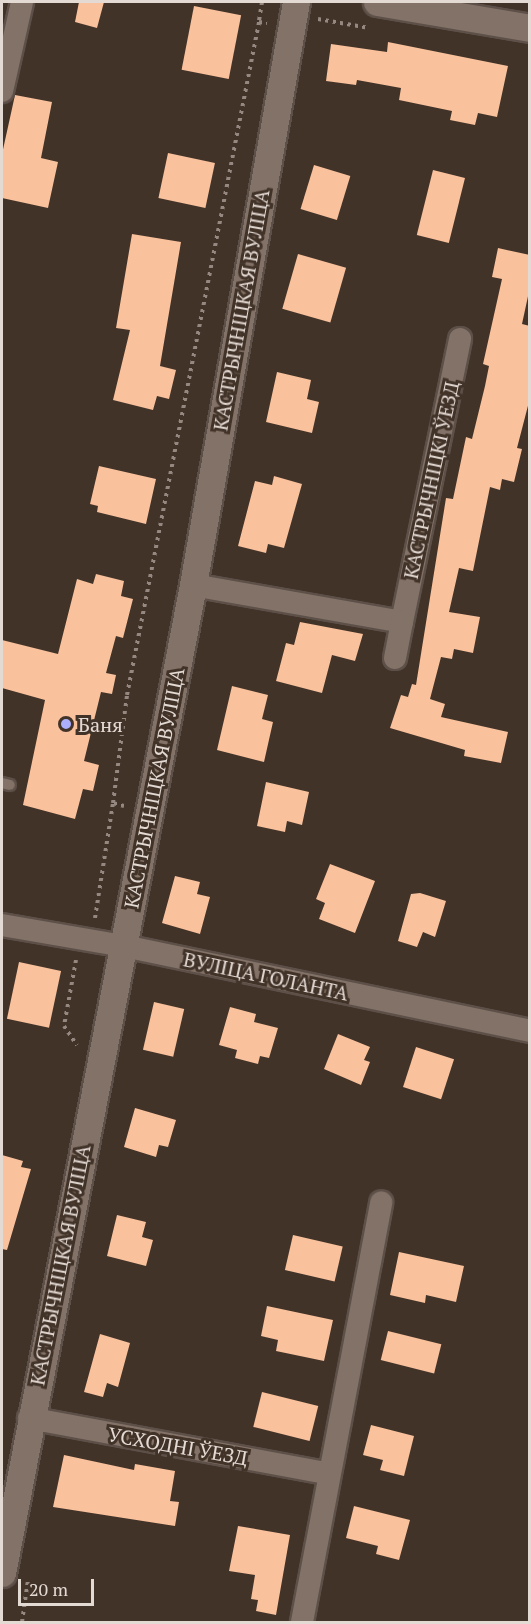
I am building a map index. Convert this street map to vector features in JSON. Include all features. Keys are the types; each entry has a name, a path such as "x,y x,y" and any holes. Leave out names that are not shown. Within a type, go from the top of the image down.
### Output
{"street":[{"path":"2,91 22,2"},
{"name":"КАСТРЫЧНІЦКАЯ ВУЛІЦА","path":"2,1573 29,1418 124,946 193,585 296,2"},
{"path":"377,2 530,28"},
{"name":"КАСТРЫЧНІЦКІ ЎЕЗД","path":"395,658 460,339"},
{"path":"193,585 402,622"},
{"name":"ВУЛІЦА ГОЛАНТА","path":"2,925 124,946 530,1031"},
{"path":"302,1623 327,1473 381,1202"},
{"name":"УСХОДНІ ЎЕЗД","path":"29,1418 327,1473"}],"path":[{"path":"75,1055 77,1044 64,1026 77,952 90,955 127,695 259,22"},
{"path":"113,803 150,812"}],"building":[{"path":"79,2 104,2 97,28 75,22"},
{"path":"194,6 241,15 229,79 182,70"},
{"path":"388,42 508,66 497,117 478,113 475,125 450,120 452,111 399,100 401,88 357,80 356,85 326,81 331,44 387,52"},
{"path":"15,95 52,102 41,158 58,162 48,208 2,198 2,154"},
{"path":"168,153 215,163 205,208 158,198"},
{"path":"314,165 350,176 337,220 301,209"},
{"path":"433,170 465,178 449,243 417,235"},
{"path":"132,234 181,242 160,366 176,370 169,399 157,396 153,410 113,400 130,330 116,328"},
{"path":"498,248 530,255 530,287 522,324 530,326 530,398 517,448 522,449 514,482 502,479 500,490 490,487 473,571 459,568 449,612 480,617 473,653 454,649 452,659 441,657 430,699 445,704 441,717 508,732 501,763 464,756 465,750 390,728 401,695 408,697 412,684 416,685 446,498 453,499 466,437 472,439 485,386 489,366 483,364 502,279 492,277"},
{"path":"298,254 346,268 330,323 282,309"},
{"path":"277,372 311,380 307,399 319,402 312,433 266,422"},
{"path":"99,466 156,479 146,524 97,512 98,506 90,504"},
{"path":"274,476 302,484 284,548 268,544 266,553 238,546 255,481 272,485"},
{"name":"Баня","path":"96,574 124,581 121,596 133,599 123,638 116,636 106,673 116,675 112,694 101,692 84,761 99,765 93,791 83,789 75,819 23,805 45,700 2,688 2,640 58,654 77,579 93,584"},
{"path":"300,622 363,634 355,661 332,655 322,693 276,681 286,643 294,645"},
{"path":"232,686 268,695 262,719 273,722 264,762 217,750"},
{"path":"266,782 309,792 302,825 287,821 285,832 257,826"},
{"path":"330,864 375,881 355,933 319,919 325,903 316,899"},
{"path":"175,876 200,882 197,894 210,897 200,934 162,923"},
{"path":"420,893 446,901 435,937 423,932 417,947 398,941 411,894"},
{"path":"19,962 61,971 49,1028 7,1019"},
{"path":"154,1002 184,1009 173,1057 143,1050"},
{"path":"230,1007 256,1014 254,1022 278,1028 269,1058 260,1056 258,1064 235,1058 237,1050 219,1045"},
{"path":"338,1034 370,1047 364,1060 370,1062 361,1085 324,1069"},
{"path":"416,1047 454,1059 441,1099 403,1087"},
{"path":"135,1108 176,1120 168,1147 159,1145 156,1157 124,1147"},
{"path":"2,1155 23,1161 21,1167 31,1169 7,1250 2,1249"},
{"path":"117,1215 146,1222 142,1237 153,1240 146,1266 107,1256"},
{"path":"293,1235 343,1246 335,1282 285,1270"},
{"path":"399,1252 464,1266 456,1302 426,1295 425,1303 390,1295"},
{"path":"267,1306 333,1320 324,1361 276,1351 278,1340 261,1336"},
{"path":"388,1331 441,1344 434,1373 381,1360"},
{"path":"100,1334 130,1343 118,1387 107,1383 103,1397 84,1392"},
{"path":"262,1392 318,1406 310,1441 253,1427"},
{"path":"371,1425 414,1436 404,1476 380,1470 383,1460 363,1455"},
{"path":"64,1455 134,1470 135,1464 175,1471 170,1501 179,1502 175,1526 53,1507"},
{"path":"354,1506 410,1520 399,1560 376,1554 378,1546 346,1538"},
{"path":"238,1526 290,1535 276,1615 256,1611 258,1600 251,1599 255,1575 229,1571"}],"place":[{"name":"Баня","path":"66,724"}]}
